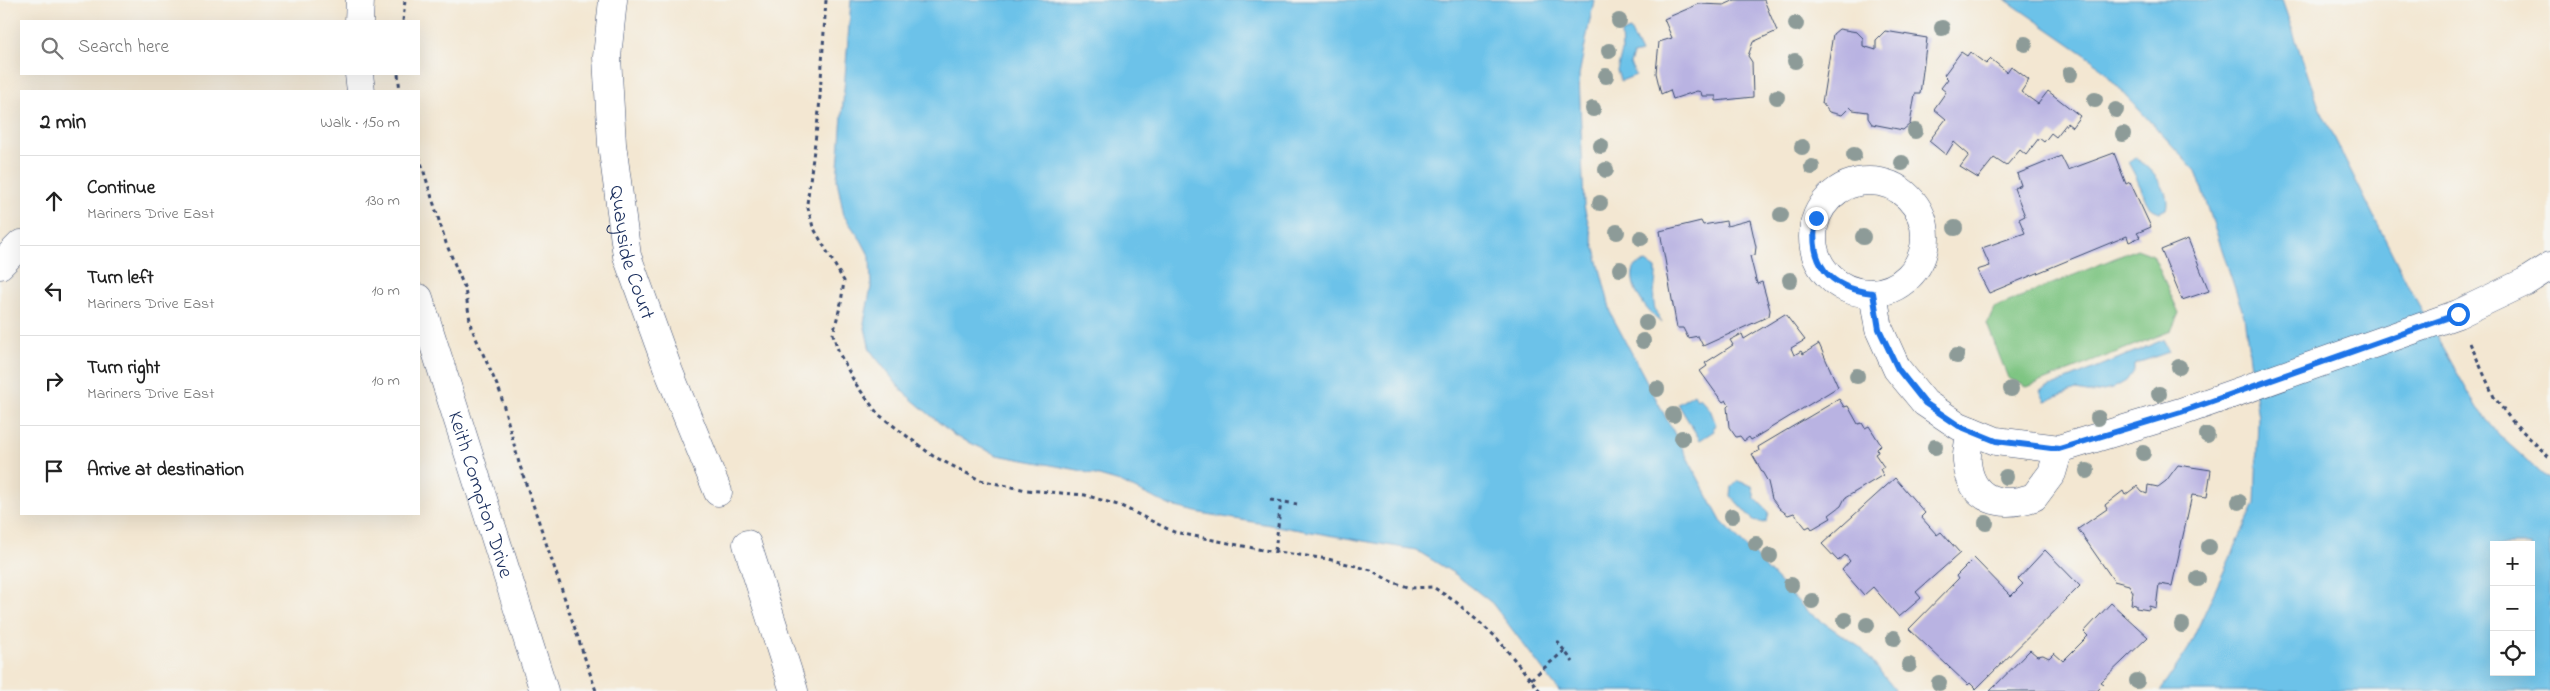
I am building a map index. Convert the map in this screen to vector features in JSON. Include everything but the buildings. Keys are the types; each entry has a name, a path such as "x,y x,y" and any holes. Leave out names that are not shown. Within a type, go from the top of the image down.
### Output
{"street":[{"path":"359,20 360,0"},
{"name":"Quayside Court","path":"613,0 608,57 612,144 627,256 669,372 718,492"},
{"path":"359,75 361,90"},
{"path":"1875,181 1893,186 1908,196 1919,211 1925,228 1925,247 1918,264 1907,279 1892,289 1873,293 1855,291 1838,283 1824,271 1816,254 1813,237 1816,218 1825,202 1839,190 1856,182 1875,181"},
{"path":"0,265 20,245"},
{"path":"1873,293 1879,329 1898,369 1925,403 1971,431 1996,441 2059,449 2181,412 2458,314 2525,282 2550,266"},
{"name":"Keith Compton Drive","path":"420,301 544,691"},
{"path":"1971,431 1967,462 1972,481 1980,493 1992,500 2006,503 2034,497 2052,473 2059,449"},
{"path":"747,544 794,691"}],"path":[{"path":"403,20 405,0"},
{"path":"826,0 819,111 807,204 813,227 844,281 841,303 833,334 839,353 855,383 878,414 933,456 980,480 1026,490 1084,495 1121,506 1174,532 1328,559 1371,570 1390,581 1412,588 1432,587 1456,602 1496,637 1540,691"},
{"path":"398,75 400,90"},
{"path":"420,159 446,243 465,289 471,327 500,392 519,463 596,691"},
{"path":"2458,314 2494,397 2512,421 2550,458"},
{"path":"1270,500 1297,504"},
{"path":"1275,551 1281,502"},
{"path":"1557,642 1573,662"},
{"path":"1531,679 1564,651"}],"green space":[{"path":"2137,249 2153,255 2179,313 2171,331 2027,387 2008,378 1987,324 1994,308"}],"water":[{"path":"851,0 1594,0 1579,75 1584,206 1612,316 1721,521 1808,612 1861,648 1896,691 1559,691 1492,603 1455,574 1416,550 1206,514 1171,506 1120,482 1078,470 997,455 955,436 903,392 870,350 864,323 871,287 870,257 861,240 844,216 837,180"},
{"path":"2006,0 2282,0 2319,107 2410,289 2477,408 2501,437 2550,481 2550,691 2160,691 2187,651 2255,504 2258,418 2244,316 2196,171 2093,60"},
{"path":"1630,30 1641,53 1633,55 1630,64 1636,75 1621,81 1617,71 1622,51 1621,33"},
{"path":"2135,157 2153,173 2163,187 2167,201 2166,209 2160,212 2155,210 2146,201 2128,162"},
{"path":"1646,262 1656,269 1654,302 1657,315 1662,323 1644,305 1635,288 1633,272 1636,265"},
{"path":"2163,340 2169,352 2134,364 2134,370 2126,381 2112,389 2093,393 2076,390 2045,401 2040,391"},
{"path":"1694,394 1697,399 1699,397 1710,409 1716,425 1713,427 1714,431 1700,440 1678,404"},
{"path":"1738,481 1752,486 1755,498 1769,512 1767,521 1763,523 1753,520 1731,496 1732,487"}],"route":[{"path":"1816,218 1813,237 1816,254 1824,271 1838,283 1855,291 1873,293 1879,329 1898,369 1925,403 1959,426 1996,441 2025,446 2059,449 2181,412 2458,314"}]}
